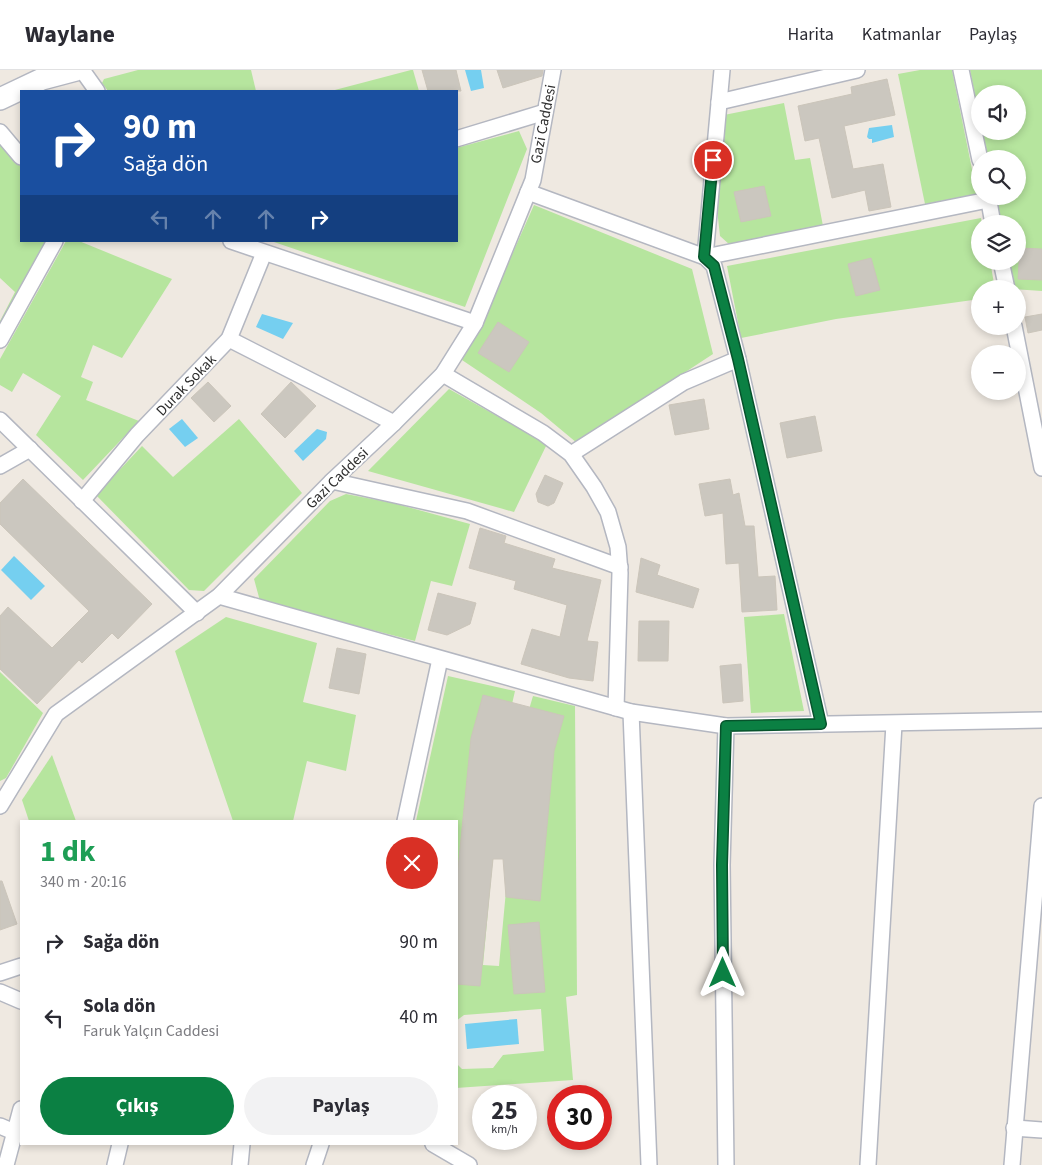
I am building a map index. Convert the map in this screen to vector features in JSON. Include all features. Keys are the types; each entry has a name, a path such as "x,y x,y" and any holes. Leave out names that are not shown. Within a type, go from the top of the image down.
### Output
{"street":[{"path":"0,99 42,79 76,70"},
{"path":"82,70 96,90"},
{"name":"Gazi Caddesi","path":"0,805 56,714 219,596 332,481 443,374 475,323 533,180 553,70"},
{"path":"704,257 722,70"},
{"path":"719,102 857,70"},
{"path":"961,70 978,150"},
{"path":"458,138 545,112"},
{"path":"0,132 20,156"},
{"path":"528,192 704,257 714,266 738,359 821,724"},
{"path":"704,257 971,202"},
{"path":"0,340 54,242"},
{"path":"234,242 475,323"},
{"name":"Durak Sokak","path":"82,501 137,435 229,339 264,252"},
{"path":"1016,335 1042,468"},
{"path":"229,339 394,423"},
{"path":"570,454 684,382 738,359"},
{"path":"443,374 543,434 570,454 594,487 608,512 618,547 620,567 616,708"},
{"path":"0,420 197,613"},
{"path":"0,466 30,449"},
{"path":"332,481 468,511 620,567"},
{"path":"219,596 631,712 726,726 1042,720"},
{"path":"405,820 440,658"},
{"path":"631,712 649,1165"},
{"path":"868,1165 894,724"},
{"path":"726,726 722,875 726,1165"},
{"path":"1012,1165 1042,806"},
{"path":"0,973 20,966"},
{"path":"0,992 20,1001"},
{"path":"6,1165 7,1129 20,1110"},
{"path":"1014,1128 1042,1130"},
{"path":"115,1165 120,1145"},
{"path":"240,1165 242,1145"},
{"path":"314,1165 321,1145"},
{"path":"435,1145 469,1165"}],"green space":[{"path":"138,70 251,70 256,90 107,90 102,83 104,79"},
{"path":"413,70 419,90 335,90"},
{"path":"920,70 952,70 971,164 971,195 925,204 898,74"},
{"path":"970,70 1042,70 1042,291 1026,290 1026,280 1011,280 1010,270 1026,270 1026,215 998,215 997,205 1026,205 1026,150 985,150 984,140 1026,140 1026,85 973,85"},
{"path":"784,103 795,160 810,158 823,226 730,245 720,236 717,209 724,115"},
{"path":"519,131 527,149 465,307 274,242 458,242 458,147"},
{"path":"0,143 20,166 20,242 49,242 0,331 0,321 15,292 0,278"},
{"path":"534,205 692,269 713,354 577,443 541,413 462,360 479,329"},
{"path":"971,220 971,270 992,270 993,280 971,280 971,300 836,319 741,338 727,266"},
{"path":"65,242 81,242 172,279 122,358 93,345 81,377 93,382 86,400 139,421 83,480 36,435 61,396 23,373 12,392 0,385 0,359"},
{"path":"449,389 547,444 514,512 368,471"},
{"path":"239,419 302,493 204,591 189,590 96,495 142,446 173,477"},
{"path":"346,494 393,503 470,524 452,586 431,581 415,641 260,601 254,579 330,501"},
{"path":"784,614 804,711 751,713 744,617"},
{"path":"226,617 317,643 303,702 356,715 346,771 307,761 293,820 233,820 175,651"},
{"path":"0,672 43,713 6,778 0,781"},
{"path":"448,676 515,691 504,739 483,965 499,966 520,740 533,696 575,706 577,995 566,997 573,1080 472,1085 472,1087 458,1088 458,1065 462,1069 493,1068 503,1055 544,1051 541,1009 464,1015 458,1020 458,820 416,820"},
{"path":"52,755 76,820 29,820 22,800"}],"water":[{"path":"465,70 481,70 484,88 471,91"},
{"path":"892,125 894,137 872,143 872,139 867,137 869,128"},
{"path":"262,314 293,323 283,339 256,327"},
{"path":"182,419 198,438 185,447 169,429"},
{"path":"317,429 327,432 326,439 303,461 294,451"},
{"path":"14,556 45,586 31,600 1,570"},
{"path":"517,1019 519,1044 467,1049 465,1024"}],"building":[{"path":"422,70 456,70 461,91 428,90"},
{"path":"497,70 543,70 542,76 503,88"},
{"path":"887,79 895,115 844,126 853,169 883,164 891,207 869,211 865,190 832,198 819,138 805,141 798,106 852,94 851,87"},
{"path":"764,186 771,216 741,222 734,192"},
{"path":"1026,248 1042,249 1042,280 1018,279 1019,270 1026,270"},
{"path":"871,258 880,290 856,296 848,264"},
{"path":"1042,314 1042,330 1028,333 1026,317"},
{"path":"498,322 529,342 509,372 478,353"},
{"path":"208,382 231,406 214,422 191,398"},
{"path":"291,382 316,406 285,438 261,414"},
{"path":"704,399 709,429 675,435 669,405"},
{"path":"815,416 822,451 787,458 780,423"},
{"path":"545,475 563,483 554,503 548,506 538,502 536,494"},
{"path":"23,479 152,604 118,639 112,633 82,663 79,660 37,704 0,669 0,616 8,607 52,648 89,611 0,524 0,503"},
{"path":"730,479 733,495 739,493 745,526 754,526 758,577 775,576 777,610 742,612 739,563 726,564 723,513 705,516 699,484"},
{"path":"480,528 506,536 504,543 555,559 552,568 601,580 587,641 598,642 593,681 569,678 521,664 532,629 560,637 567,605 514,589 516,581 469,568"},
{"path":"641,558 660,565 657,575 699,589 693,608 636,592"},
{"path":"438,593 476,603 470,624 447,635 428,630"},
{"path":"639,621 669,621 668,661 638,661"},
{"path":"337,648 366,654 359,694 329,688"},
{"path":"741,664 743,701 723,703 720,666"},
{"path":"483,695 564,716 554,751 540,901 506,897 503,859 493,859 480,986 458,984 458,869 471,738"},
{"path":"0,881 2,881 17,924 0,930"},
{"path":"539,922 545,992 514,994 508,925"}],"route":[{"path":"713,160 704,257 714,266 738,359 821,724 726,726 722,865 723,973"}]}
